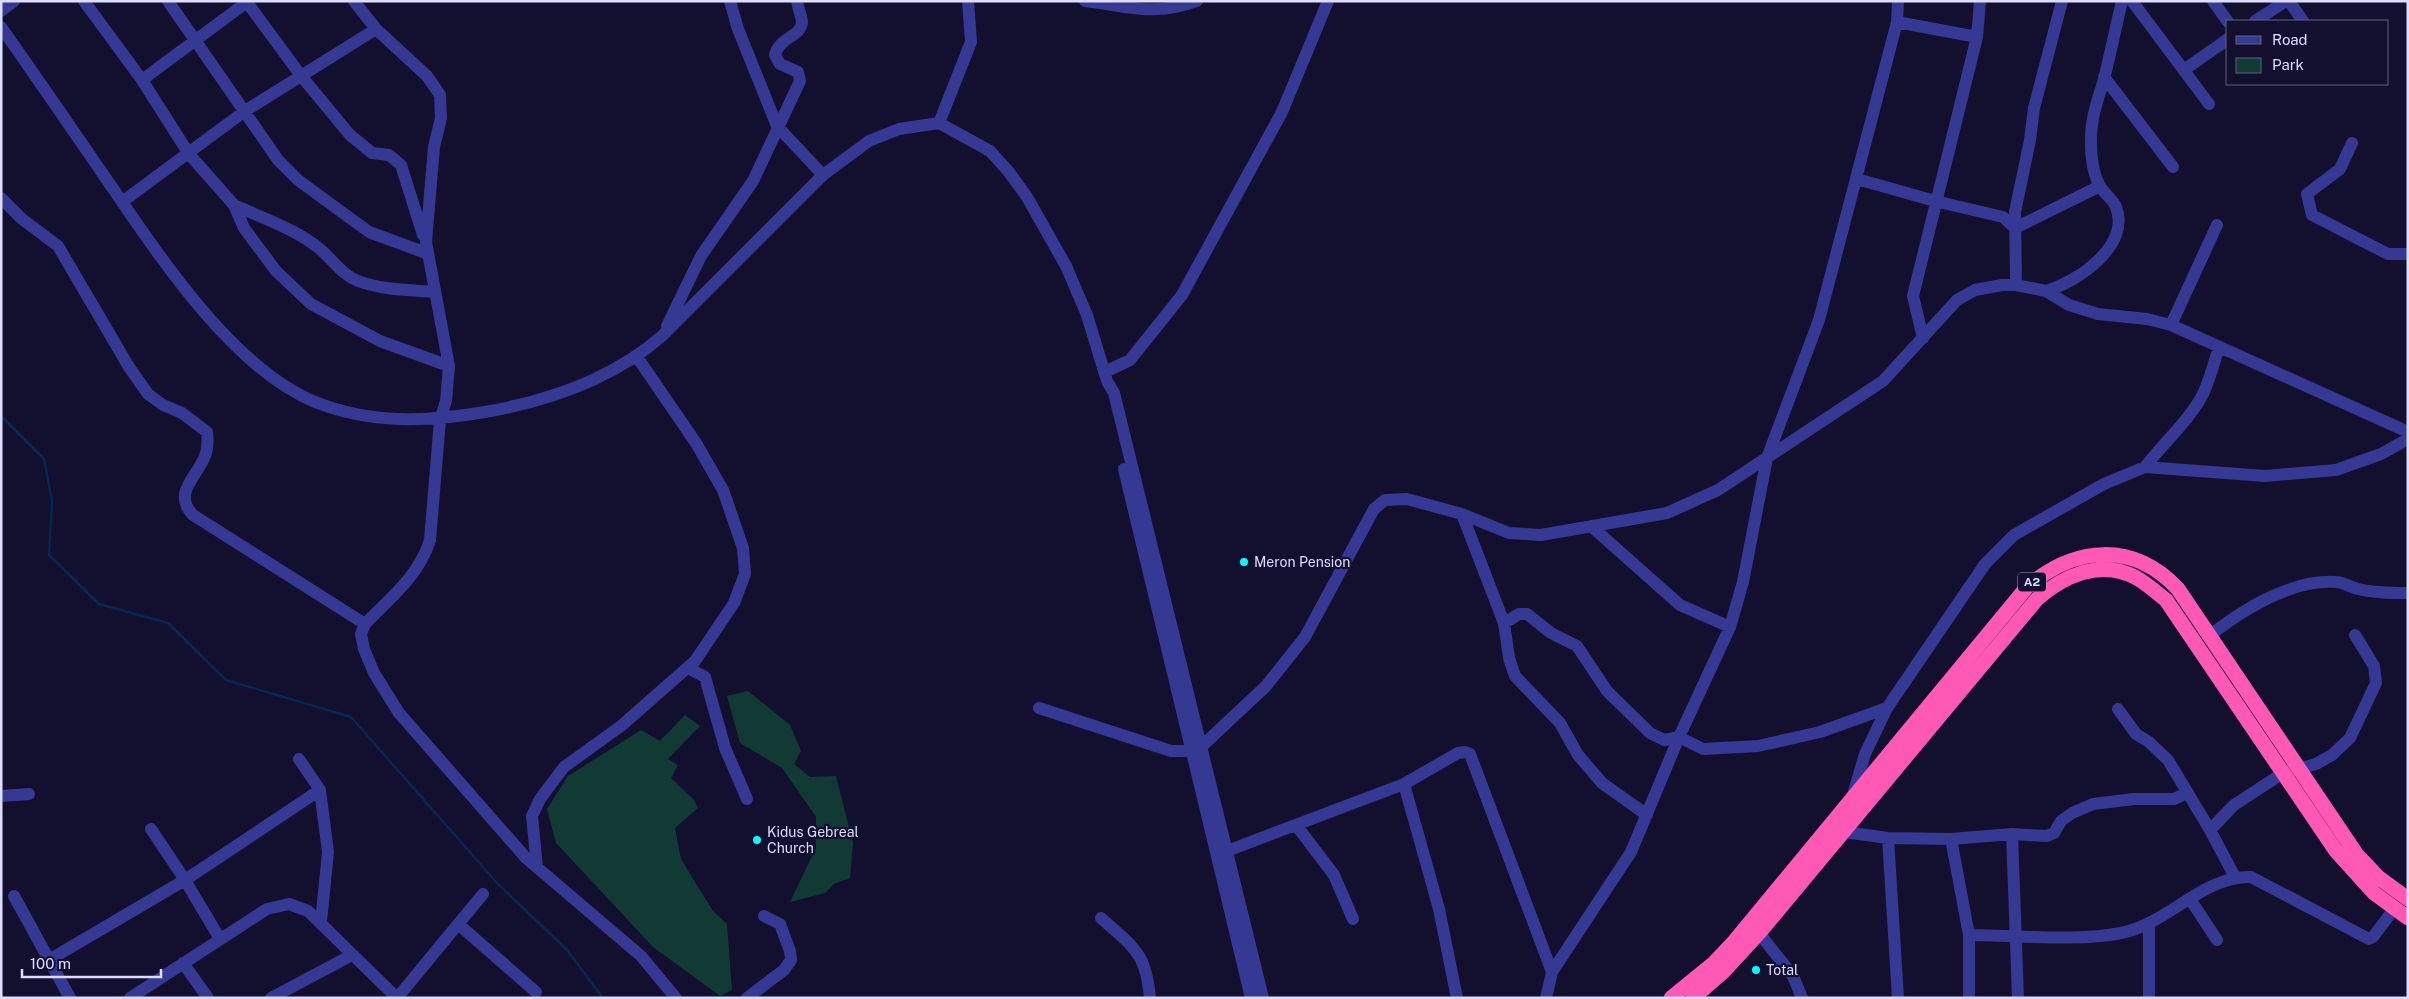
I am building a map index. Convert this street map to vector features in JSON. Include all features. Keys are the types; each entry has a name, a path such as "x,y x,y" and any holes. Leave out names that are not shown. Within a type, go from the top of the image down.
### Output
{"highway":[{"name":"A2","path":"1671,998 1714,963 2027,586 2046,571 2067,560 2085,555 2114,555 2141,560 2163,573 2178,589 2210,635 2357,855 2378,877 2408,899"},
{"path":"2067,560 2072,575"},
{"name":"A2","path":"1693,998 1759,933 2037,599 2052,585 2072,575 2088,570 2105,569 2134,576 2166,600 2325,835 2355,874 2374,894 2408,918"},
{"path":"2179,618 2192,609"}],"street":[{"path":"1,11 14,1"},
{"path":"84,1 142,80 189,154 234,206 244,228 276,271 311,304 380,342 449,366"},
{"path":"168,1 278,160 298,180 369,232 426,247"},
{"path":"354,1 376,29 428,76 440,95 441,118 434,147 426,247"},
{"path":"730,1 738,28 777,126 823,175"},
{"path":"662,336 701,256 753,181 777,126 800,81 798,72 780,64 775,55 780,44 801,28 802,22 797,1"},
{"path":"939,123 971,42 968,1"},
{"path":"1085,1 1141,10 1164,10 1198,1"},
{"path":"1106,377 1130,360 1182,295 1282,112 1328,1"},
{"path":"1546,998 1552,972 1632,852 1679,737 1730,627 1742,582 1767,458 1818,320 1857,179 1897,22 1898,1"},
{"path":"1923,338 1913,296 1977,37 1980,1"},
{"path":"2016,285 2015,212 2030,140 2034,108 2062,1"},
{"path":"2046,291 2062,287 2075,279 2109,249 2117,235 2119,225 2116,206 2100,186 2093,163 2090,141 2092,115 2104,77 2122,1"},
{"path":"2132,1 2209,104"},
{"path":"2213,1 2227,20"},
{"path":"2257,20 2288,1 2301,20"},
{"path":"142,80 246,2 302,77 350,136 372,153 389,155 401,165 426,247 449,366 446,401 440,420 430,540 424,558 414,574 365,624 361,634 364,649 374,673 399,713 520,850 537,867 641,956 676,998"},
{"path":"1897,22 1977,37"},
{"path":"1,28 122,202 191,296 230,340 280,383 316,402 375,418 440,420 516,407 574,388 637,357 662,336 823,175 869,141 899,129 939,123 990,151 1009,172 1027,197 1066,266 1087,315 1106,377 1114,393 1196,749 1222,853 1263,998"},
{"path":"122,202 245,111 376,29"},
{"path":"2184,70 2226,40"},
{"path":"2104,77 2173,166"},
{"path":"2352,143 2340,169 2307,194 2312,215 2388,254 2408,254"},
{"path":"1857,179 2003,217 2015,228"},
{"path":"2015,228 2100,186"},
{"path":"1,198 22,219 58,246 128,367 148,394 163,405 182,413 207,432 206,455 186,489 184,502 188,510 365,624"},
{"path":"234,206 291,232 319,249 338,268 357,280 386,289 434,292"},
{"path":"2170,325 2217,225"},
{"path":"1039,708 1170,751 1196,749 1266,686 1305,637 1374,508 1385,500 1407,499 1462,514 1509,533 1541,535 1667,513 1718,490 1883,381 1957,300 1975,290 2002,285 2016,285 2046,291 2069,305 2098,314 2147,319 2170,325 2408,432"},
{"path":"2145,467 2184,421 2202,396 2211,375 2219,347"},
{"path":"537,867 532,816 540,799 564,768 620,726 695,661 734,603 745,574 743,548 723,490 696,443 637,357"},
{"path":"1852,798 1865,754 1887,708 1976,576 1985,564 2014,535 2104,484 2145,467 2265,476 2336,470 2381,454 2408,439"},
{"path":"1462,514 1504,623 1509,658 1515,676 1560,723 1578,755 1602,783 1647,815"},
{"path":"1591,526 1680,605 1730,627"},
{"path":"2210,635 2235,615 2249,608 2286,591 2318,582 2338,582 2357,589 2383,593 2408,593"},
{"path":"1504,623 1519,614 1527,614 1551,633 1578,646 1607,691 1650,733 1664,740 1679,737 1703,749 1758,746 1820,732 1887,708"},
{"path":"2210,830 2234,805 2284,773 2316,764 2332,755 2350,738 2376,683 2374,666 2355,635"},
{"path":"688,668 705,677 725,748 747,799"},
{"path":"2118,709 2136,734 2149,742 2168,760 2210,830 2235,877"},
{"path":"1222,853 1404,784 1458,753 1470,754 1552,972"},
{"path":"299,759 320,790 328,852 321,922"},
{"path":"1404,784 1439,909 1457,998"},
{"path":"49,960 185,880 320,790"},
{"path":"1825,831 1842,831 1888,838 1951,839 2012,834 2047,836 2054,833 2061,822 2072,813 2093,804 2134,799 2174,799 2188,793"},
{"path":"1,796 29,794"},
{"path":"1296,825 1334,875 1353,919"},
{"path":"151,830 185,880 220,939"},
{"path":"2012,834 2018,998"},
{"path":"1888,838 1898,998"},
{"path":"1951,839 1969,935 1969,998"},
{"path":"1222,853 1250,998"},
{"path":"1969,935 2081,937 2121,933 2150,923 2217,883 2235,877 2251,877 2369,940 2394,909"},
{"path":"130,998 267,909 289,904 298,906 321,922 397,998 483,894"},
{"path":"14,896 70,998"},
{"path":"2190,899 2218,940"},
{"path":"747,998 784,970 791,960 790,951 780,924 764,916"},
{"path":"1101,918 1136,950 1148,973 1150,998"},
{"path":"2149,998 2150,923"},
{"path":"458,924 536,992"},
{"path":"1759,933 1793,976 1802,998"},
{"path":"271,998 352,954"},
{"path":"183,963 208,998"},
{"path":"1705,998 1714,979 1714,963"}],"green space":[{"path":"748,691 790,725 801,751 794,764 810,777 836,776 853,843 850,878 834,884 825,893 790,902 816,848 816,817 782,768 740,743 727,696"},
{"path":"685,715 700,726 668,759 678,765 671,778 694,800 698,808 675,828 681,859 713,911 727,924 732,990 720,996 653,947 556,843 547,809 568,776 641,730 660,741"}],"waterway":[{"path":"1,416 44,459 52,501 49,555 99,604 168,623 226,680 351,717 497,883 567,950 603,998"}],"place":[{"name":"Meron Pension","path":"1244,562"},
{"name":"Kidus Gebreal Church","path":"757,840"},
{"name":"Total","path":"1756,970"}]}
